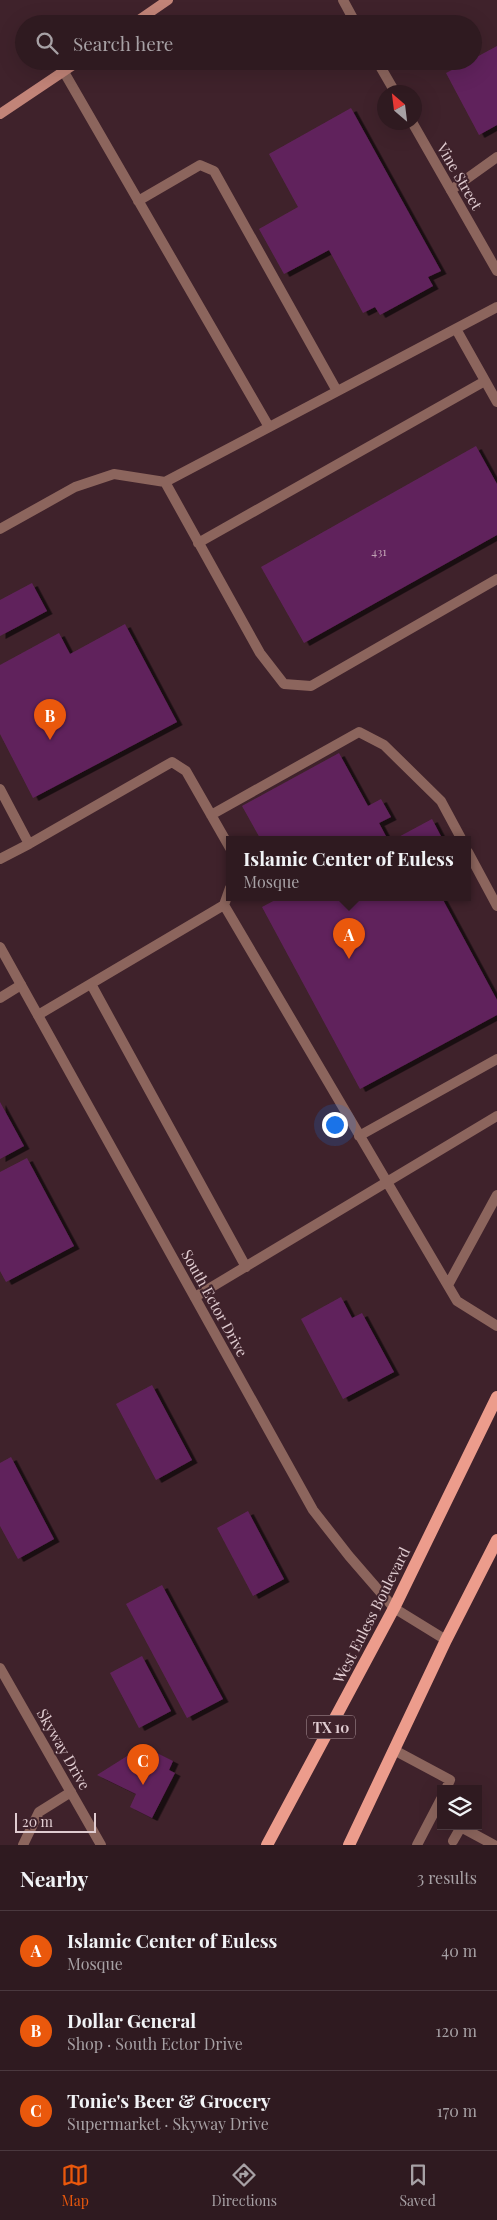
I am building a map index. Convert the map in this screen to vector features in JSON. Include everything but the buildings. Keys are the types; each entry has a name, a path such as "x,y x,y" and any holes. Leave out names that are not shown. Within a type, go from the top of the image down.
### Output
{"main road":[{"path":"146,15 168,0"},
{"path":"0,114 67,70"},
{"name":"West Euless Boulevard","path":"267,1845 394,1608 497,1397"},
{"path":"349,1845 446,1640 497,1540"}],"street":[{"path":"343,0 351,15"},
{"path":"383,70 391,85"},
{"path":"64,72 269,426"},
{"name":"Vine Street","path":"417,130 497,271"},
{"path":"451,190 497,157"},
{"path":"138,200 200,165 214,171 337,391"},
{"path":"0,529 75,488 114,474 165,482 497,307"},
{"path":"456,329 497,402"},
{"path":"198,543 485,381"},
{"path":"165,482 260,653 284,684 311,686 497,579"},
{"path":"211,815 359,732 384,745 441,801 460,836"},
{"path":"0,859 172,762 186,771 226,841"},
{"path":"0,789 29,844"},
{"path":"471,858 497,906"},
{"path":"38,1015 224,905 226,899"},
{"path":"224,905 457,1301 497,1326"},
{"name":"South Ector Drive","path":"0,947 313,1510 349,1556 394,1608 446,1640"},
{"path":"91,984 246,1267"},
{"path":"0,998 21,985"},
{"path":"359,1136 497,1060"},
{"path":"195,1297 387,1184 497,1116"},
{"path":"448,1285 497,1195"},
{"name":"Skyway Drive","path":"0,1668 101,1845"},
{"path":"394,1750 450,1780 448,1785"},
{"path":"23,1845 39,1812 70,1792"},
{"path":"417,1845 437,1814"},
{"path":"453,1841 458,1830"},
{"path":"466,1830 494,1845"}],"place":[{"name":"Dollar General","path":"50,740"},
{"name":"Islamic Center of Euless","path":"349,959"},
{"name":"Tonie's Beer & Grocery","path":"143,1785"}]}
